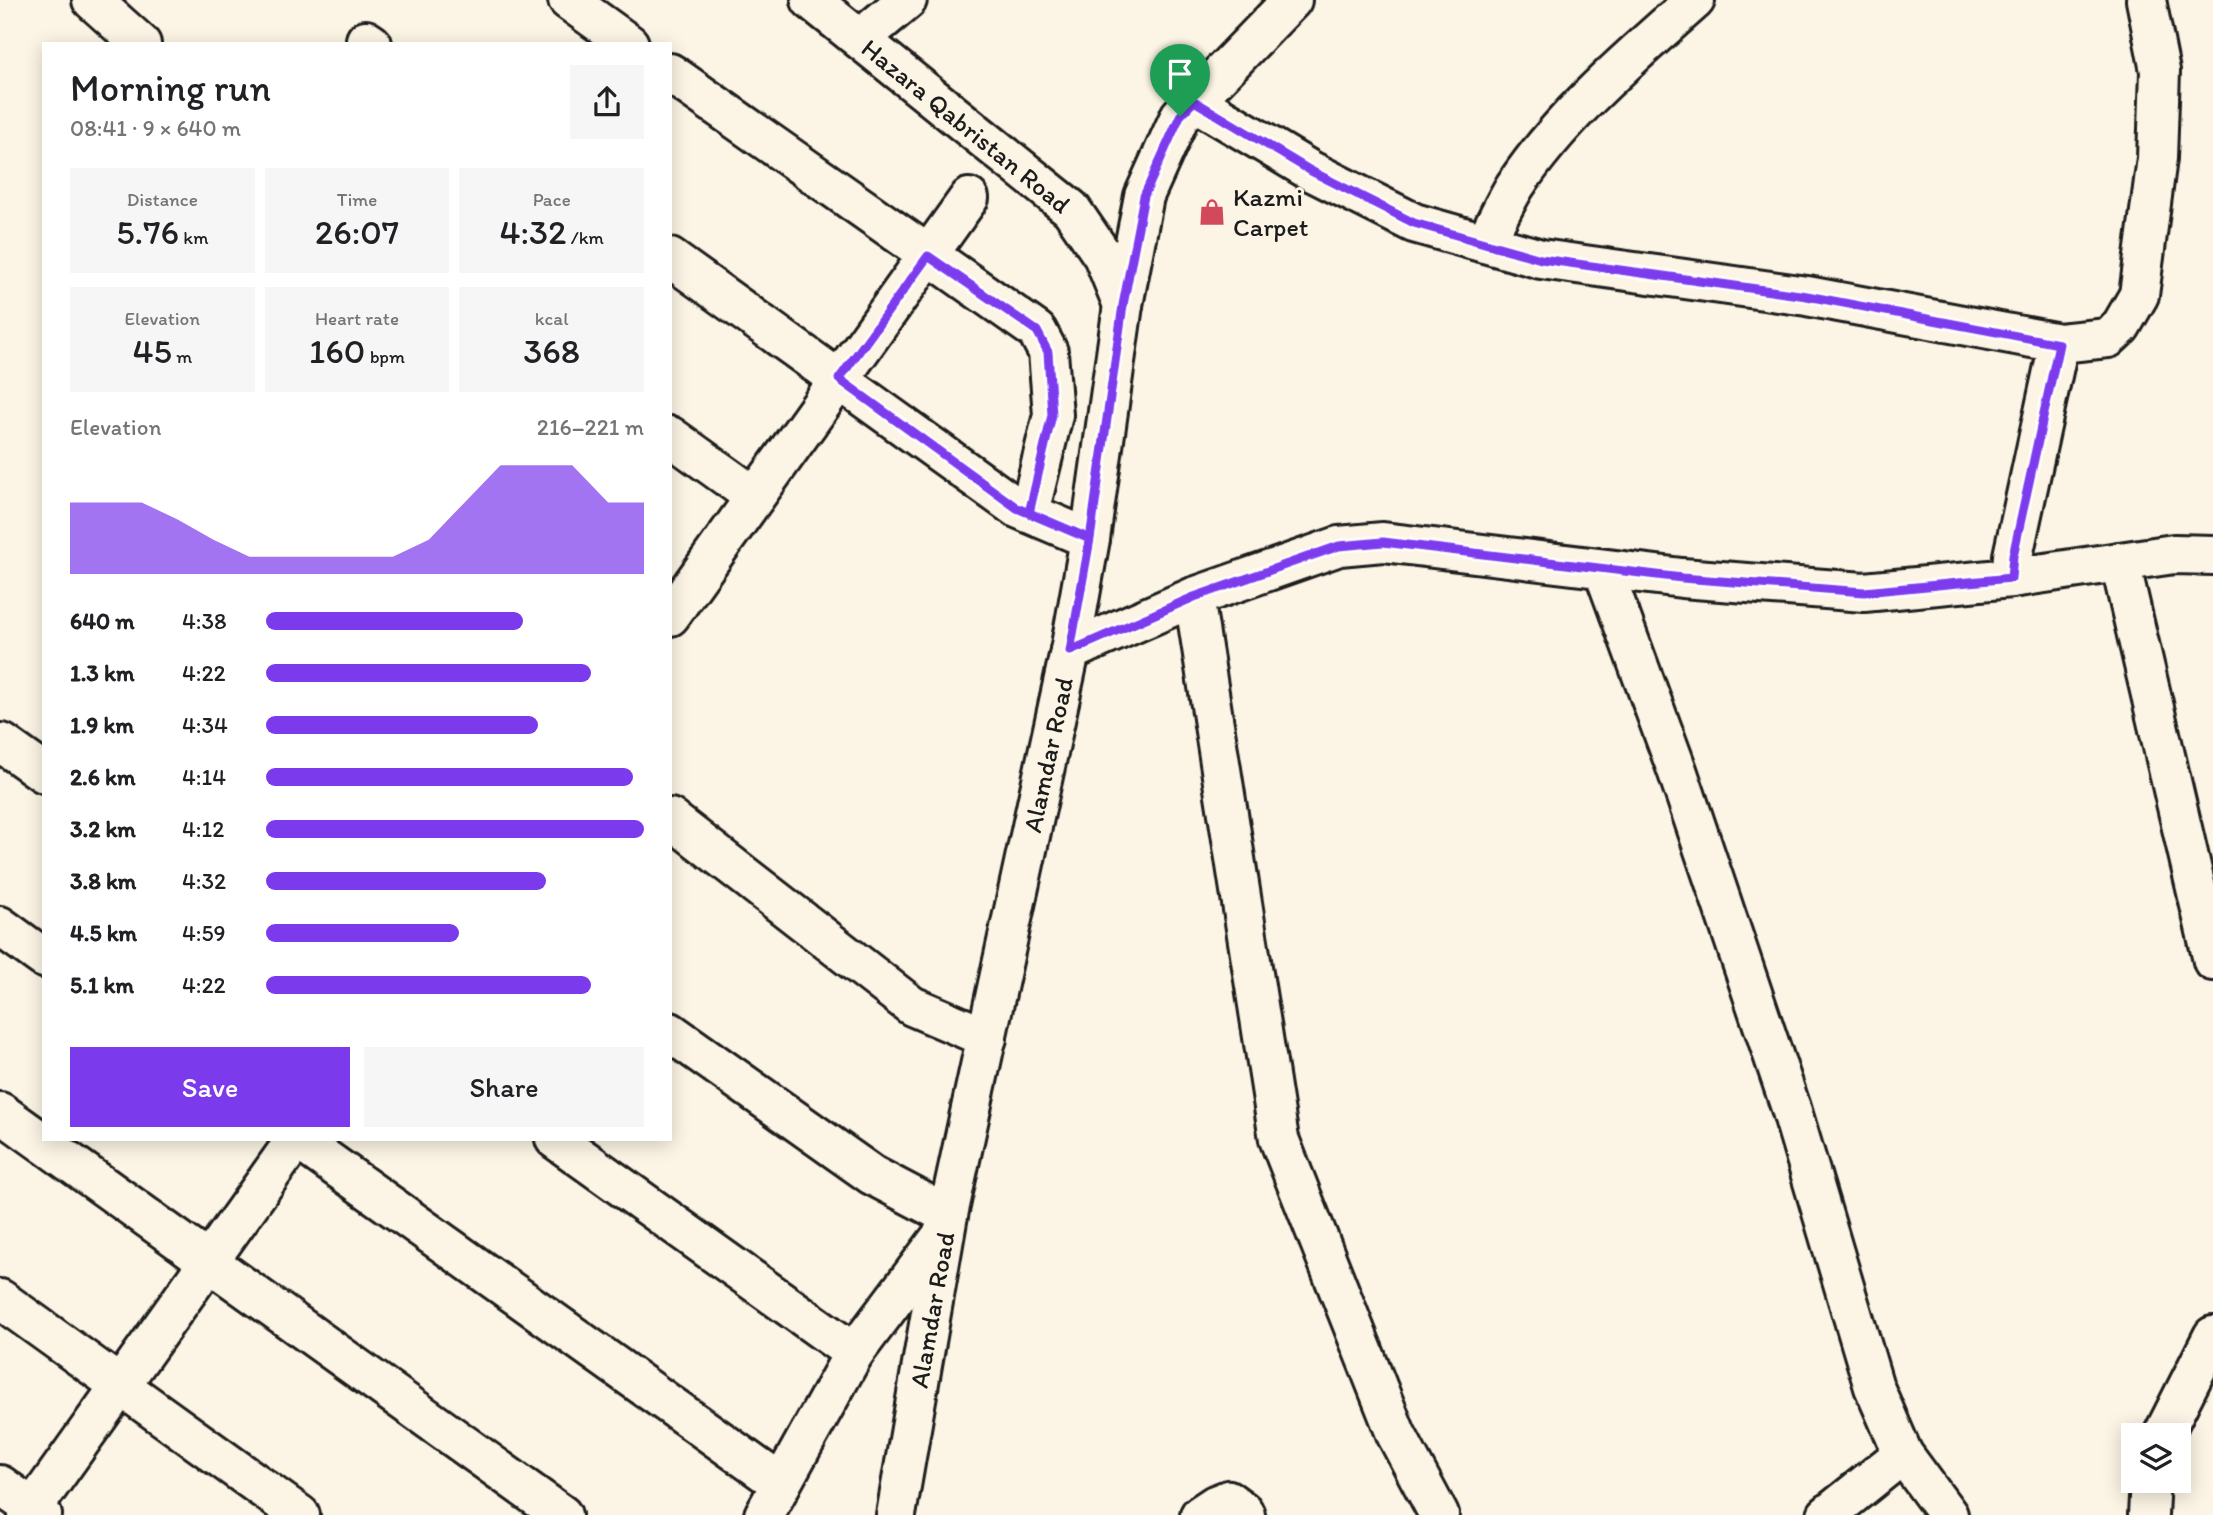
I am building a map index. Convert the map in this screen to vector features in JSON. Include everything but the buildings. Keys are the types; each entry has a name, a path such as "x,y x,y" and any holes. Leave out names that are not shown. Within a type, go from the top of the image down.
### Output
{"street":[{"path":"92,0 139,42"},
{"path":"568,0 626,42"},
{"name":"Hazara Qabristan Road","path":"811,0 1071,209 1103,256 1123,305"},
{"path":"860,39 907,0"},
{"name":"Alamdar Road","path":"896,1515 947,1224 1070,651 1090,539 1123,305 1144,196 1180,116 1292,0"},
{"path":"1485,243 1515,186 1562,126 1597,89 1695,0"},
{"path":"1194,101 1311,171 1414,223 1541,259 1807,296 2059,344 2108,338 2121,326 2139,295 2158,159 2160,71 2146,0"},
{"path":"672,74 1037,331 1048,352 1052,415 1029,513"},
{"path":"672,613 969,198"},
{"path":"672,259 1017,508 1090,539"},
{"path":"2011,578 2013,556 2059,344"},
{"path":"672,437 755,497"},
{"path":"1070,651 1194,597 1339,546 1383,542 1682,578 1864,592 2011,578 2174,554 2213,555"},
{"path":"2120,562 2213,961"},
{"path":"1603,569 1678,771 1791,1108 1874,1387 1903,1454 1948,1515"},
{"path":"1194,597 1279,1139 1396,1434 1439,1515"},
{"path":"2,743 42,772"},
{"path":"672,820 912,1006 987,1038"},
{"path":"0,926 42,957"},
{"path":"300,1141 773,1500 854,1353 947,1224 672,1033"},
{"path":"0,1112 562,1515"},
{"path":"0,1485 34,1513 121,1385 296,1141"},
{"path":"558,1141 854,1353"},
{"path":"0,1299 300,1515"},
{"path":"2169,1423 2213,1335"},
{"path":"1827,1515 1903,1454"},
{"path":"2148,1515 2149,1493"},
{"path":"1200,1515 1228,1500 1245,1515"}],"place":[{"name":"Kazmi Carpet","path":"1212,212"}],"route":[{"path":"1180,116 1144,196 1123,305 1090,539 1017,508 839,379 928,256 1037,331 1048,352 1052,415 1029,513 1090,539 1070,651 1194,597 1339,546 1383,542 1682,578 1864,592 2011,578 2013,556 2059,344 1807,296 1541,259 1414,223 1311,171 1194,101 1180,116"}]}
